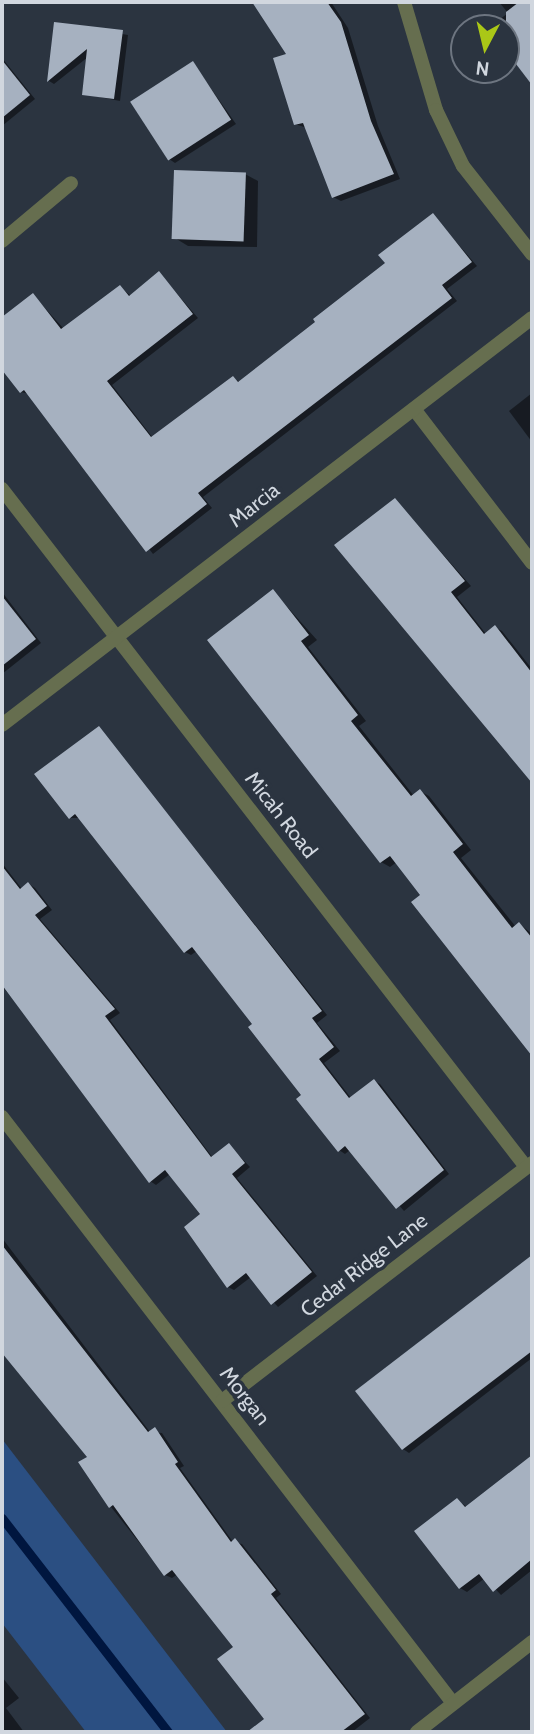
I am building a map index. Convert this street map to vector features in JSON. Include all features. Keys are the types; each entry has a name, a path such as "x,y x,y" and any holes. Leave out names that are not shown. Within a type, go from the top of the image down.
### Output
{"street":[{"path":"404,2 436,110 463,166 532,254"},
{"path":"2,241 71,183"},
{"name":"Marcia","path":"2,725 532,318"},
{"path":"414,409 532,563"},
{"name":"Micah Road","path":"2,489 529,1164"},
{"name":"Morgan","path":"2,1116 453,1703"},
{"name":"Cedar Ridge Lane","path":"222,1401 529,1164"},
{"path":"417,1732 532,1642"}],"shaded area":[{"path":"2,1439 227,1732 86,1732 2,1623"}],"building":[{"path":"252,2 327,2 341,22 371,121 394,174 332,198 303,123 294,125 273,58 286,54"},
{"path":"519,2 532,2 532,85 520,69 520,14 506,12"},
{"path":"54,22 123,30 114,99 82,95 87,49 47,82"},
{"path":"2,60 30,95 2,118"},
{"path":"193,61 231,120 168,161 130,102"},
{"path":"174,170 246,173 244,241 172,239"},
{"path":"433,213 472,262 442,285 452,298 198,493 207,504 146,552 24,390 20,393 2,370 2,317 33,293 61,329 120,285 129,296 159,271 193,314 107,381 151,437 233,376 238,382 315,322 313,319 385,263 378,255"},
{"path":"395,498 465,581 451,592 484,634 495,625 532,673 532,783 334,545"},
{"path":"273,589 309,635 301,641 358,715 351,721 411,796 420,789 463,844 453,852 512,928 519,922 532,938 532,1056 411,902 420,895 390,856 380,863 207,640"},
{"path":"2,596 36,639 2,666"},
{"path":"99,726 322,1011 312,1018 334,1047 319,1059 349,1098 374,1079 444,1170 396,1209 345,1146 338,1152 296,1099 301,1095 248,1027 252,1024 192,947 184,953 75,814 69,819 34,774"},
{"path":"2,866 20,889 28,882 47,906 35,915 115,1009 105,1016 211,1157 229,1143 245,1163 232,1174 312,1272 271,1305 246,1273 227,1288 184,1227 200,1214 165,1170 149,1183 2,985"},
{"path":"2,1245 148,1432 155,1427 178,1462 175,1464 231,1542 235,1538 276,1590 271,1594 365,1714 341,1732 247,1732 264,1719 217,1659 233,1647 172,1570 164,1576 113,1505 109,1508 78,1462 87,1457 2,1353"},
{"path":"532,1255 532,1351 402,1450 355,1391"},
{"path":"532,1455 532,1559 493,1592 479,1574 459,1589 414,1531 457,1498 465,1507"}],"waterway":[{"path":"2,1518 168,1732"}]}
